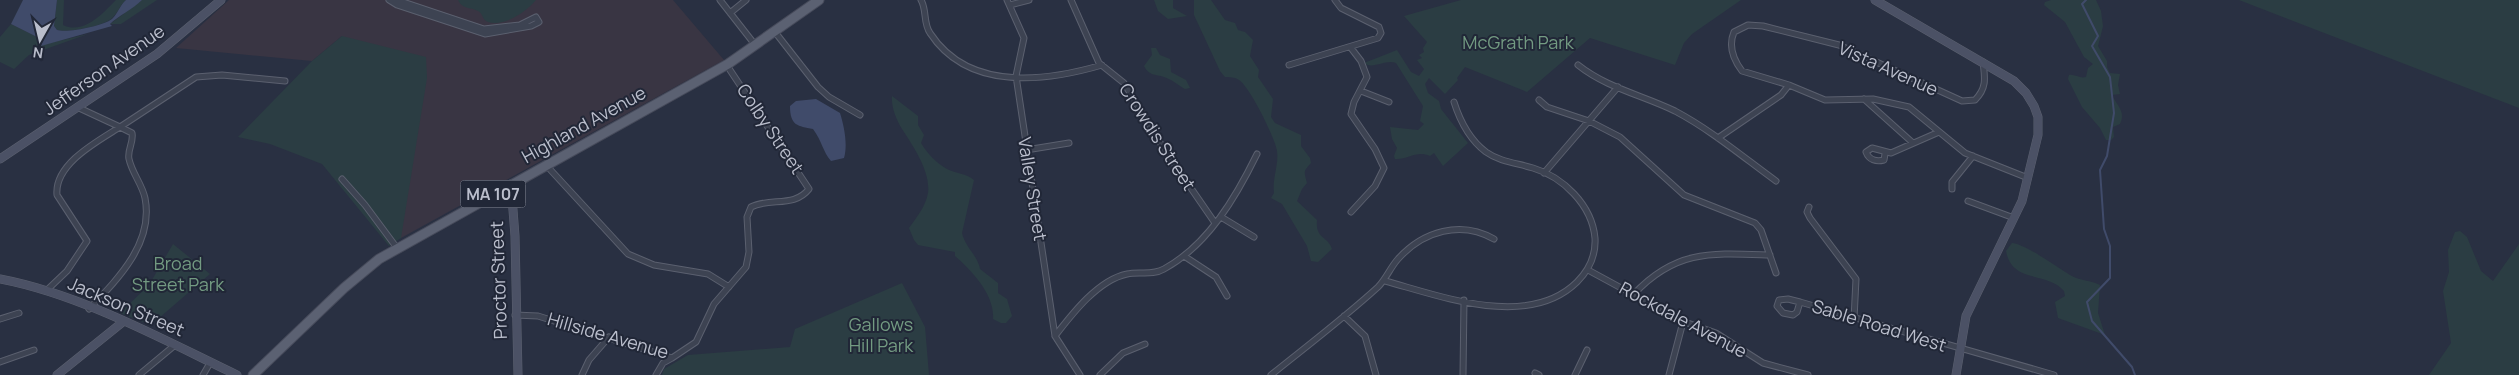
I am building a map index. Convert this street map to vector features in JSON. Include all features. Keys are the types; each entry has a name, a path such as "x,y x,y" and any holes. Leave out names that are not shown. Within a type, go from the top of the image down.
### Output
{"main road":[{"name":"Highland Avenue","path":"253,375 355,278 397,248 726,64 756,46 818,0"}],"street":[{"name":"Jefferson Avenue","path":"0,159 167,46 221,0"},
{"path":"389,0 396,5 485,34 531,26 539,22 538,17 536,17 520,25 484,29 398,0"},
{"path":"720,0 756,46"},
{"path":"730,13 746,0"},
{"path":"921,0 925,7 926,25 930,33 962,65 976,71 1016,76 1072,72 1102,65"},
{"path":"1008,2 1029,0"},
{"name":"Crowdis Street","path":"1071,0 1102,65 1124,83 1164,149 1215,223"},
{"path":"1289,65 1372,42 1378,38 1380,33 1379,27 1341,8 1336,0"},
{"path":"1875,0 1983,61 2021,87 2036,111 2038,135 2023,198 1973,298 1962,328 1956,375"},
{"name":"Valley Street","path":"1008,2 1024,38 1016,76 1055,336 1080,375"},
{"name":"Vista Avenue","path":"1789,85 1742,71 1734,58 1731,46 1734,32 1748,25 1764,26 1839,45 1962,101 1975,100 1983,92 1985,81 1983,61"},
{"path":"775,32 818,87 829,97 860,115"},
{"path":"1351,48 1368,72 1368,79 1353,104 1351,114 1383,162 1384,173 1380,180 1358,201 1351,212"},
{"name":"Colby Street","path":"726,64 810,189 807,194"},
{"path":"1578,65 1591,77 1675,111 1718,138 1776,181"},
{"path":"46,291 67,271 87,241 82,230 56,194 57,184 76,158 196,77 222,75 285,81"},
{"path":"1718,138 1781,95 1789,85 1833,101 1883,100 1909,107 1960,149 2028,178"},
{"path":"1544,173 1618,87"},
{"path":"1361,91 1389,102"},
{"path":"1864,99 1913,144"},
{"path":"1539,100 1547,108 1589,121 1620,137 1684,195 1755,223 1761,230 1776,273"},
{"path":"1385,281 1464,300 1503,307 1530,305 1563,293 1588,270 1595,245 1593,227 1572,192 1544,173 1500,159 1483,150 1462,124 1454,102"},
{"path":"77,107 132,133 129,160 146,201 145,233 117,280 89,309"},
{"path":"1885,154 1939,132"},
{"path":"1026,150 1069,143"},
{"path":"1055,336 1069,317 1105,284 1125,274 1158,272 1184,256 1221,217 1257,154"},
{"path":"1952,188 1952,182 1973,156"},
{"path":"545,165 633,257 654,265 708,274 716,277 729,287"},
{"path":"342,179 365,204 397,248"},
{"name":"Proctor Street","path":"511,184 515,236 515,315 518,375"},
{"name":"Hillside Avenue","path":"515,315 538,316 672,358 696,342 711,309 743,272 749,260 747,217 751,207 759,203 794,200 807,194"},
{"path":"1968,201 2014,218"},
{"path":"1809,207 1807,212 1810,218 1856,279 1854,319"},
{"path":"1221,217 1254,237"},
{"path":"1271,375 1385,281 1399,257 1431,236 1449,230 1467,228 1479,230 1494,239"},
{"path":"1634,294 1650,274 1676,261 1712,255 1770,255"},
{"path":"1184,256 1216,277 1227,296"},
{"name":"Rockdale Avenue","path":"1588,270 1683,322 1716,333 1762,363 1808,375"},
{"name":"Jackson Street","path":"0,279 46,291 124,321 236,375"},
{"path":"1463,375 1464,300"},
{"name":"Sable Road West","path":"1800,302 2037,372 2054,375"},
{"path":"0,318 19,313"},
{"path":"1344,316 1365,336 1376,375"},
{"path":"57,375 124,321"},
{"path":"1669,375 1683,322"},
{"path":"582,375 589,360 609,337"},
{"path":"1100,375 1123,353 1145,344"},
{"path":"139,375 175,345"},
{"path":"0,362 34,350"},
{"path":"1575,375 1581,367 1587,350"},
{"path":"656,375 663,363 672,358"},
{"path":"203,375 210,363"}],"shaded area":[{"path":"229,0 673,0 724,60 401,238 343,168 342,36 312,61 176,48"}],"green space":[{"path":"57,0 64,0 63,25 78,27 92,21 116,0 126,0 107,22 85,28 62,31 57,30 54,26"},
{"path":"142,0 157,0 121,24 110,24"},
{"path":"458,0 536,0 527,9 514,17 494,23 486,21 480,12 464,6"},
{"path":"1154,0 1173,0 1173,8 1187,16 1168,19 1158,11"},
{"path":"1194,0 1211,0 1225,20 1235,23 1238,30 1245,32 1253,40 1250,56 1259,70 1258,77 1273,99 1271,117 1275,123 1301,135 1301,146 1310,158 1311,163 1305,172 1307,183 1297,201 1317,220 1318,231 1332,249 1318,262 1311,261 1307,246 1282,204 1271,198 1274,193 1277,156 1272,135 1244,85 1236,78 1225,77 1220,71 1194,15"},
{"name":"McGrath Park","path":"1461,0 1741,0 1692,34 1684,43 1675,65 1590,38 1527,92 1465,67 1457,78 1458,80 1445,94 1429,78 1425,84 1428,93 1439,101 1441,109 1468,143 1443,166 1434,153 1430,156 1420,154 1395,159 1394,156 1397,148 1392,139 1390,127 1418,130 1424,124 1420,121 1423,106 1396,63 1388,62 1367,65 1364,63 1397,50 1411,72 1419,76 1424,69 1417,60 1422,58 1419,55 1424,52 1423,48 1427,42 1404,16"},
{"path":"2051,0 2096,0 2101,11 2103,26 2098,46 2107,61 2110,73 2120,74 2118,85 2120,94 2112,95 2120,109 2122,119 2120,124 2113,127 2114,137 2111,140 2106,140 2100,128 2082,107 2068,79 2069,75 2086,77 2088,68 2093,64 2084,57 2065,22 2044,5 2045,2"},
{"path":"2239,0 2519,0 2519,108"},
{"path":"11,24 43,40 41,45 88,34 29,55 14,69 0,62 0,37"},
{"path":"342,36 426,57 427,78 401,238 389,246 322,164 270,144 238,137 312,61"},
{"path":"1151,48 1156,48 1160,55 1170,59 1171,72 1186,80 1190,88 1185,89 1169,79 1148,72 1144,66 1152,55"},
{"path":"892,96 918,116 918,125 924,135 921,143 932,158 947,169 974,180 962,233 980,269 998,283 998,293 1007,299 1012,316 1006,323 993,319 993,310 986,292 975,276 955,256 955,252 918,245 914,240 909,228 925,203 928,193 927,177 920,160 896,117"},
{"path":"2460,231 2467,237 2481,271 2493,281 2519,244 2519,375 2429,375 2451,343 2443,291 2449,272 2448,250 2455,232"},
{"path":"2012,243 2032,251 2074,277 2100,285 2098,313 2105,335 2058,318 2055,302 2065,296 2064,291 2049,281 2023,273 2015,268 2006,251"},
{"name":"Broad Street Park","path":"173,244 210,274 151,325 120,313 149,285"},
{"name":"Gallows Hill Park","path":"902,283 925,327 929,375 662,375 664,369 688,355 790,347 795,329"}],"water":[{"path":"23,0 57,0 54,26 57,30 62,31 77,30 108,22 126,0 142,0 113,21 110,24 112,26 41,46 43,40 11,24"},
{"path":"816,99 840,113 846,141 844,158 831,161 813,129 799,126 791,118 790,106 796,101"}],"waterway":[{"path":"2086,0 2082,4 2098,36 2092,46 2110,77 2114,113 2107,156 2100,170 2104,229 2110,246 2110,278 2087,302 2092,321 2132,367 2135,375"}]}
